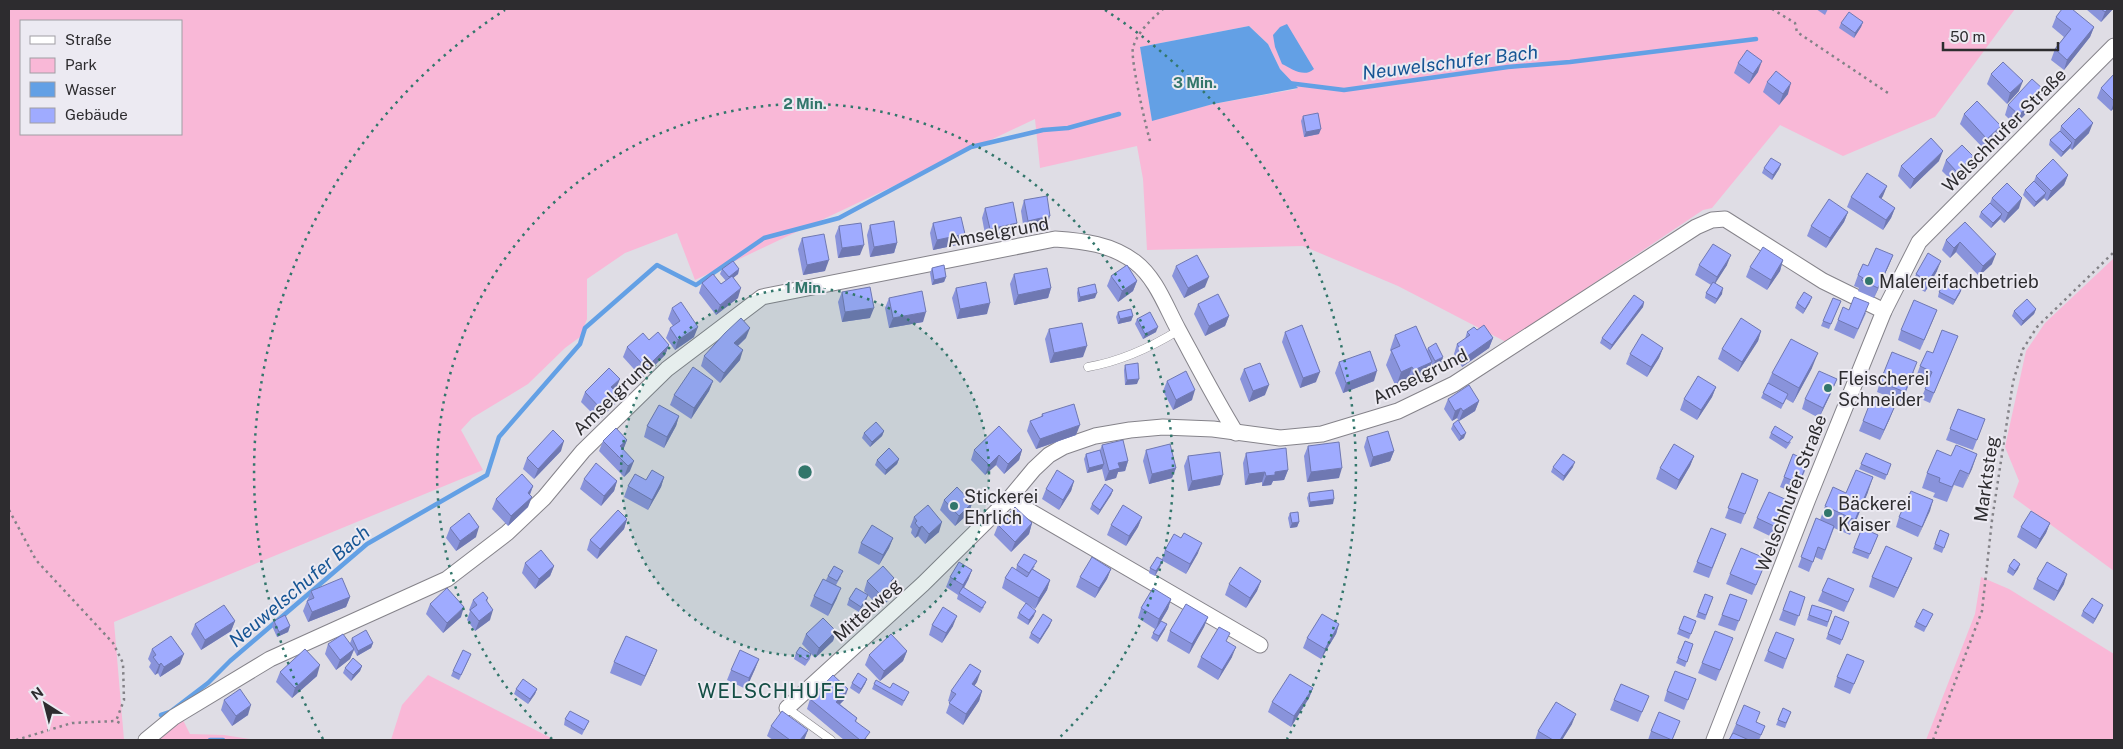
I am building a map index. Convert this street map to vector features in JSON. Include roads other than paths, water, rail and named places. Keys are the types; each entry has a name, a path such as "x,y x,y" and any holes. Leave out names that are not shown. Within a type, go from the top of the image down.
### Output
{"street":[{"name":"Welschhufer Straße","path":"1714,740 1884,311 1918,242 2114,46"},
{"name":"Amselgrund","path":"146,740 174,717 270,659 447,579 507,533 544,498 582,451 667,369 762,297 1055,239 1090,242 1114,249 1136,262 1152,281 1236,433 1280,438 1322,434 1398,411 1454,384 1696,227 1712,220 1725,218 1823,281 1884,311"},
{"name":"Mittelweg","path":"787,708 923,584 1009,499 1034,469 1049,455 1063,447 1095,436 1130,430 1188,426 1236,433"},
{"path":"1009,499 1260,645"}],"lane":[{"path":"1088,368 1115,362 1136,354 1179,330"},
{"name":"Mittelweg","path":"787,708 831,740"}],"water":[{"path":"1287,24 1314,69 1310,72 1298,72 1282,64 1275,47 1273,35 1280,27"},
{"path":"1249,26 1268,44 1280,69 1298,88 1213,104 1152,121 1140,47"}],"waterway":[{"name":"Neuwelschufer Bach","path":"1288,83 1344,90 1508,67 1570,62 1756,39"},
{"name":"Neuwelschufer Bach","path":"161,715 170,712 208,683 230,661 367,544 487,475 499,437 580,344 585,328 657,265 696,285 764,238 839,218 971,147 1043,130 1068,128 1119,114"},
{"path":"210,740 223,740"}],"place":[{"name":"Malereifachbetrieb","path":"1869,281"},
{"name":"Fleischerei Schneider","path":"1828,388"},
{"name":"Stickerei Ehrlich","path":"954,506"},
{"name":"Bäckerei Kaiser","path":"1828,513"}],"district":[{"name":"WELSCHHUFE","path":"772,691"}]}
